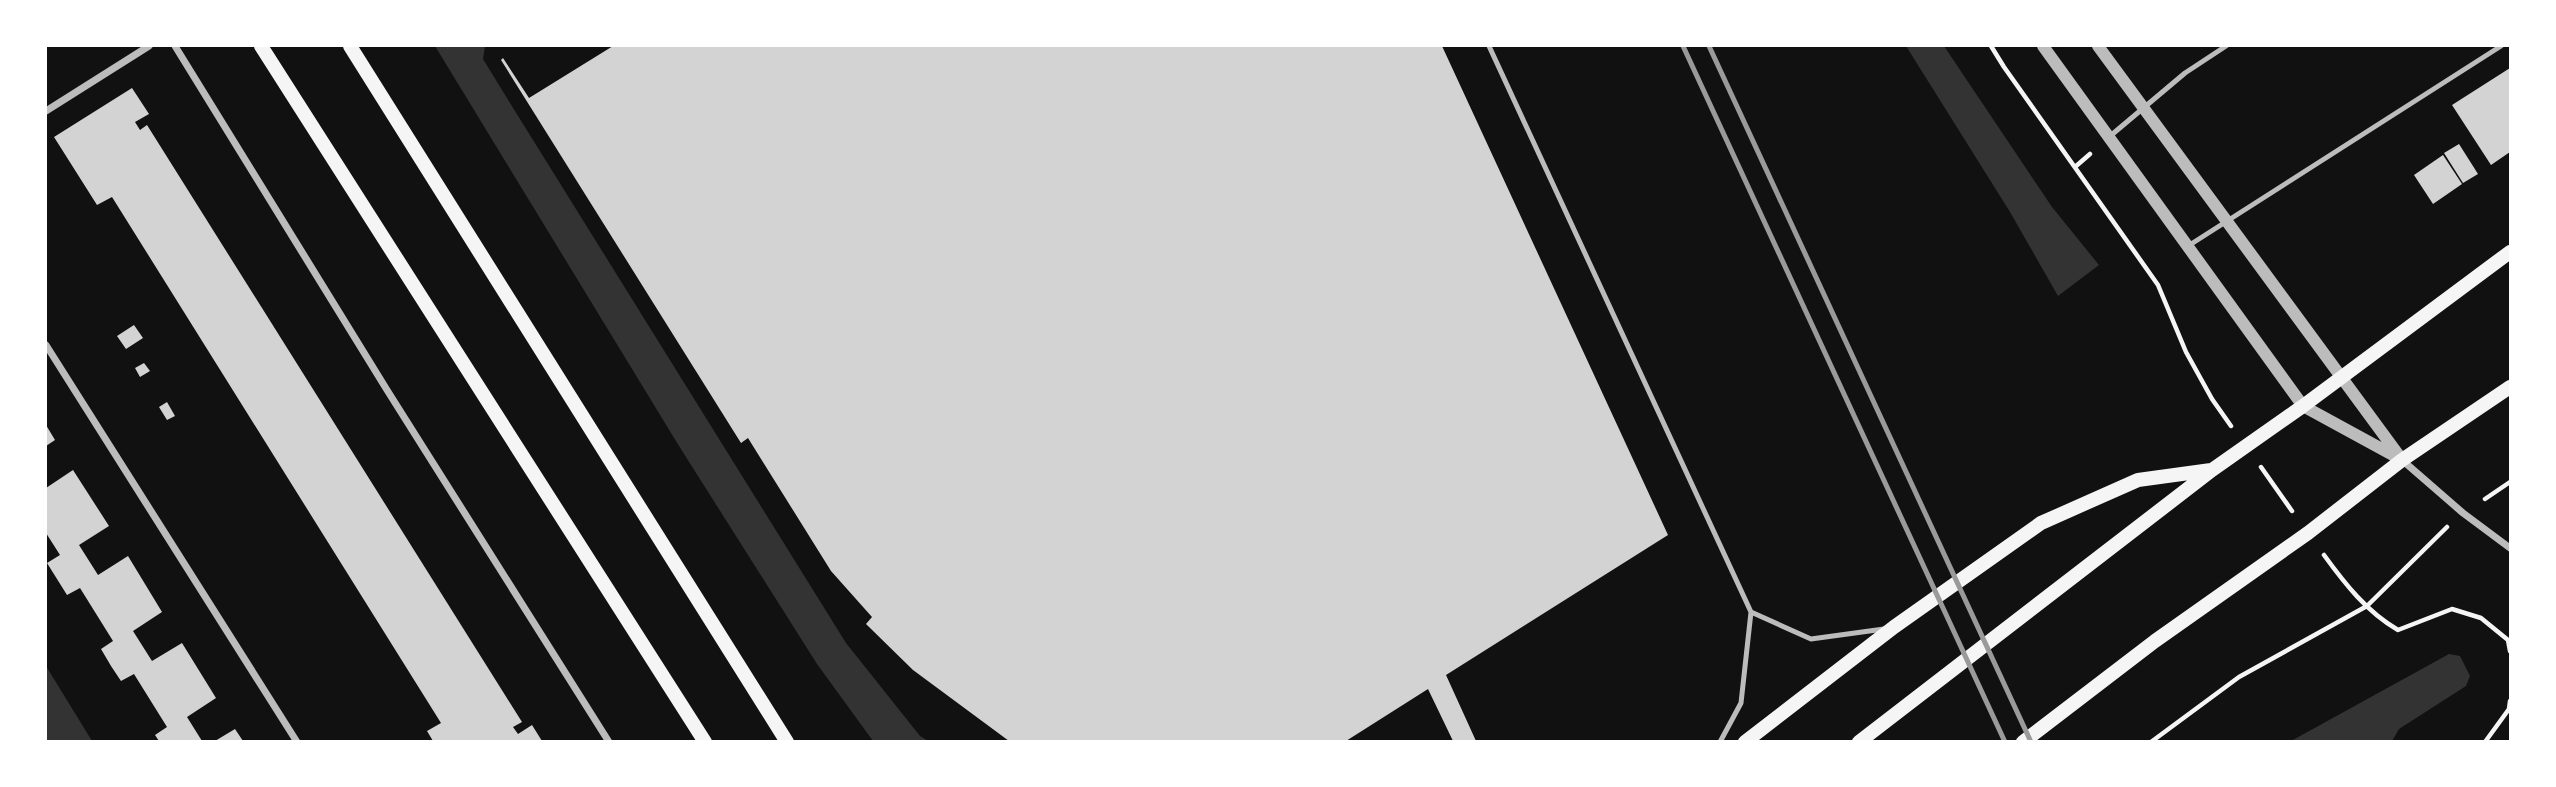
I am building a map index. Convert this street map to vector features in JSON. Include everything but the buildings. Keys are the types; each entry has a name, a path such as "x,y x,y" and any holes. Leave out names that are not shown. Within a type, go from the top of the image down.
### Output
{"main road":[{"path":"261,46 705,741"},
{"path":"350,46 787,741"},
{"path":"1860,741 2212,470 2511,252"},
{"path":"2023,741 2155,641 2308,533 2402,460 2511,387"},
{"path":"1745,741 1894,627 2042,523 2138,480 2212,470"}],"street":[{"path":"46,111 149,46"},
{"path":"175,46 387,390 609,741"},
{"path":"2043,46 2303,406 2402,460 2463,513 2511,548"},
{"path":"2098,46 2402,460"},
{"path":"46,345 297,741"}],"lane":[{"path":"1489,46 1751,612 1741,703 1720,741"},
{"path":"2109,137 2185,73 2226,46"},
{"path":"2187,246 2501,46"},
{"path":"1751,612 1811,639 1894,627"}],"path":[{"path":"1991,46 2158,285 2186,352 2212,398 2246,447"},
{"path":"2151,741 2239,677 2367,606 2435,537 2463,513"},
{"path":"2367,606 2381,620 2398,630 2452,609 2482,618 2509,640 2511,651"},
{"path":"2485,741 2509,709 2511,701"}],"shaded area":[{"path":"435,46 485,46 483,59 846,643 920,736 928,741 873,741 817,664 679,446"},
{"path":"1906,46 1944,46 2052,207 2099,265 2058,296 2010,212"},
{"path":"2449,654 2460,656 2470,676 2466,686 2399,729 2392,741 2291,741"},
{"path":"46,666 92,741 46,741"}],"railway":[{"path":"1683,46 2005,742"},
{"path":"1709,46 2031,742"}]}
